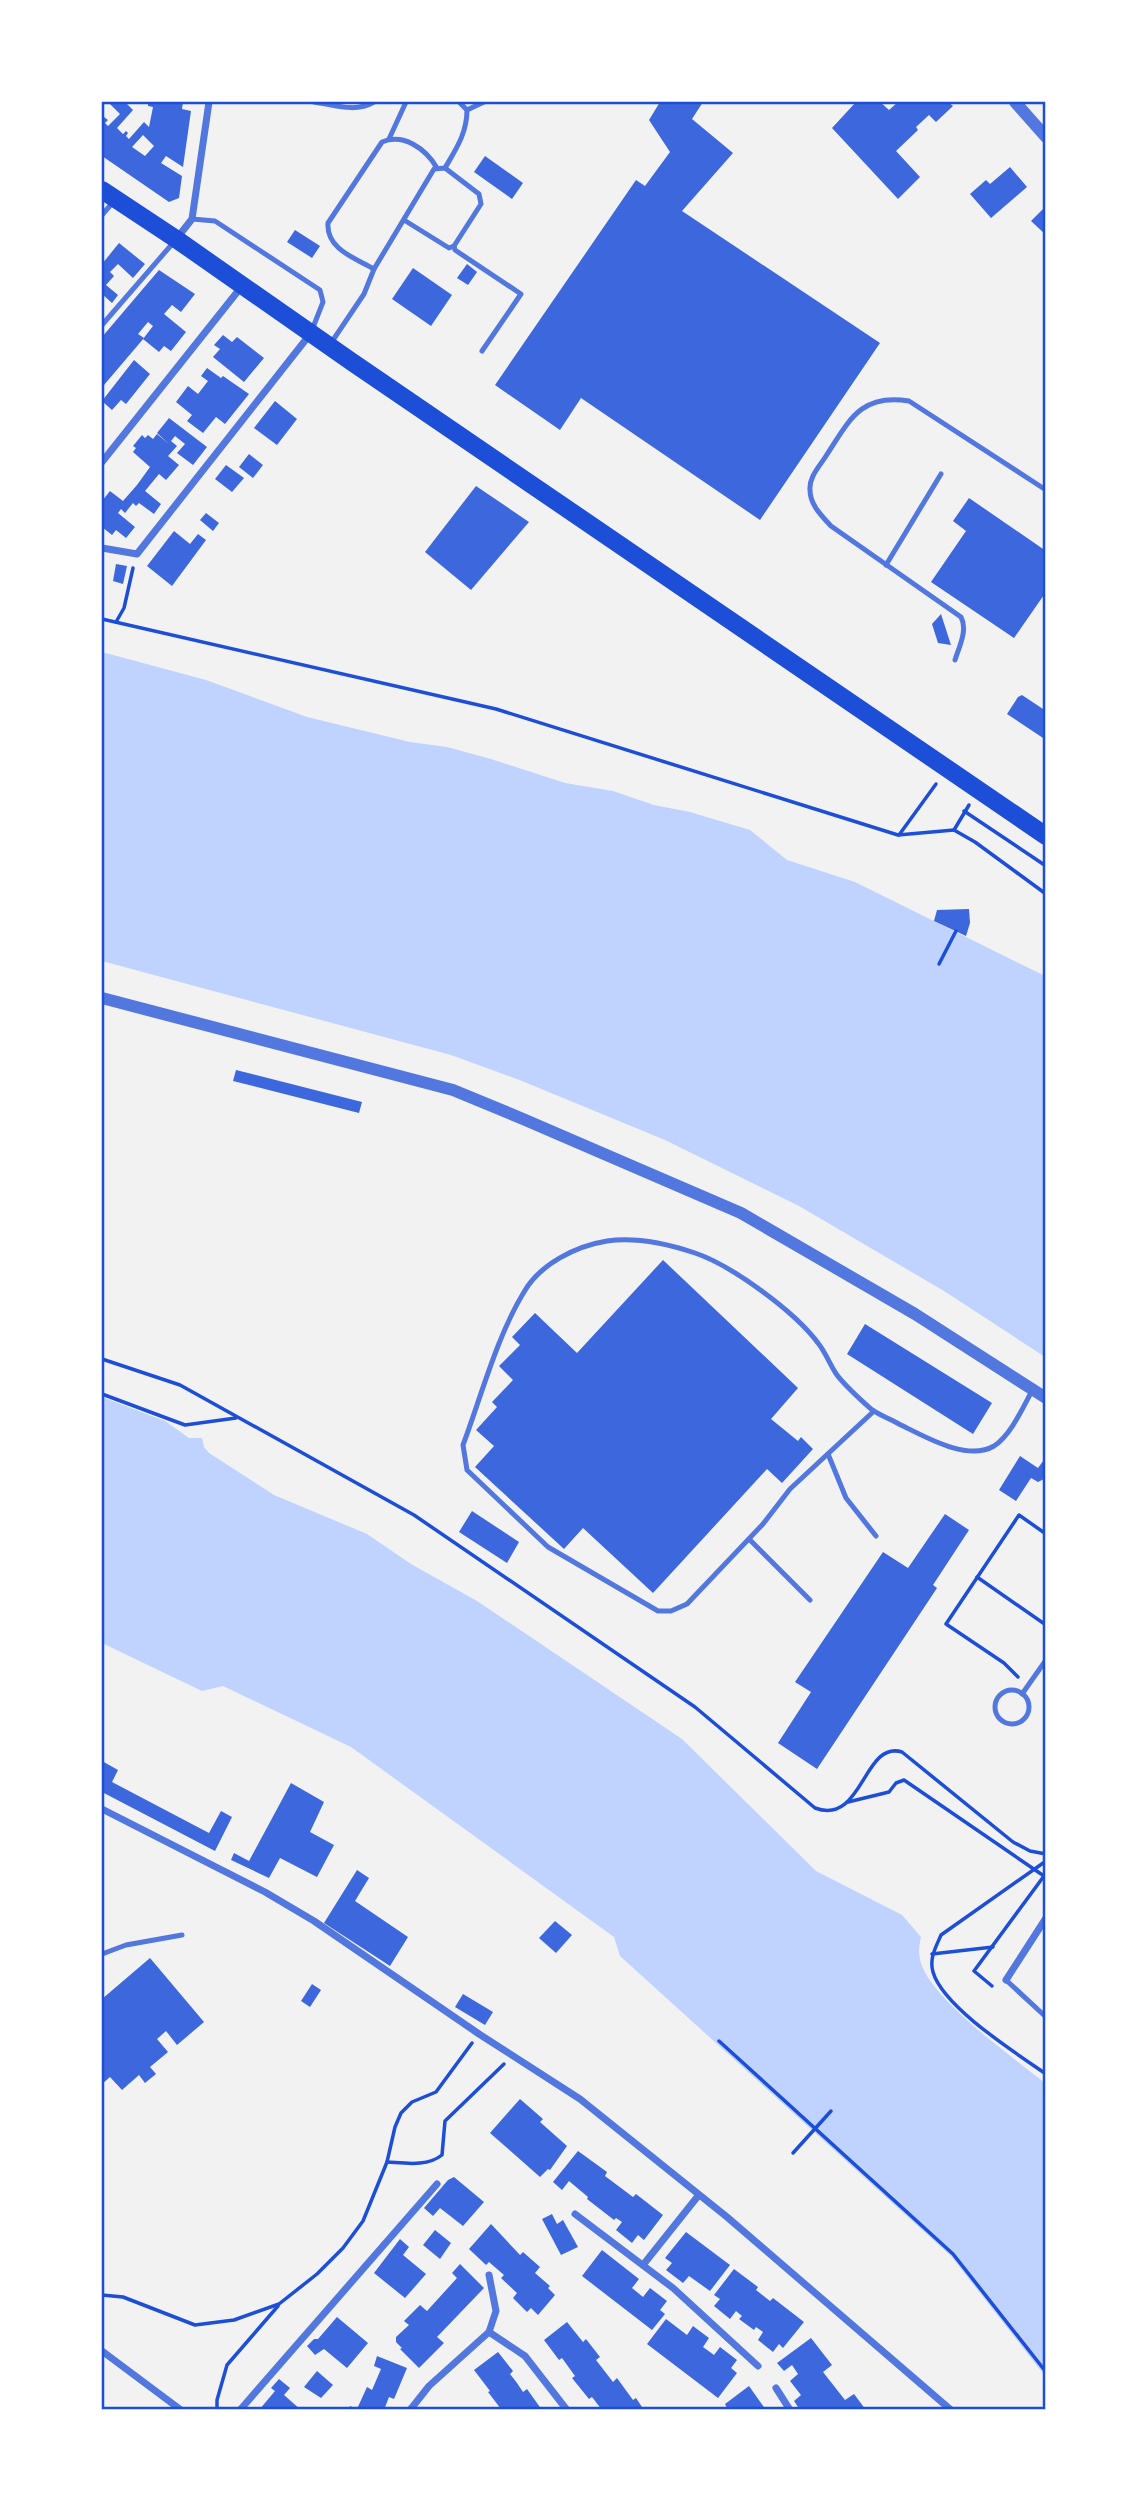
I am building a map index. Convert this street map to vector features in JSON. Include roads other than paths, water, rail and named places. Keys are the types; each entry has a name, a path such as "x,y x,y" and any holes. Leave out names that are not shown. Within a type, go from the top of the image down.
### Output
{"main road":[{"path":"109,194 1045,836"}],"street":[{"path":"176,239 192,219 209,102"},
{"path":"1015,102 1045,137"},
{"path":"102,462 243,285"},
{"path":"102,548 137,554 312,333"},
{"path":"102,998 453,1090 511,1114 741,1213 915,1314 1045,1398"},
{"path":"102,1809 265,1892 314,1921 512,2057 580,2099 727,2217 946,2408"},
{"path":"1006,1980 1045,1919"},
{"path":"240,2410 437,2184"},
{"path":"643,2265 698,2196"},
{"path":"575,2214 673,2288 758,2366"},
{"path":"411,2410 429,2386 489,2332 496,2311 489,2275"},
{"path":"489,2332 525,2356 566,2410"},
{"path":"102,2351 181,2410"},
{"path":"776,2388 790,2410"}],"lane":[{"path":"314,102 353,108 374,102"},
{"path":"389,139 406,102"},
{"path":"445,168 462,140 467,123 467,110 459,102"},
{"path":"467,110 484,102"},
{"path":"374,269 334,245 329,237 328,223 382,142 389,139 398,138 426,151 437,167 445,168 479,194 481,204 454,246"},
{"path":"329,346 364,294 374,269 437,167"},
{"path":"102,215 109,194"},
{"path":"192,219 215,221 320,290 323,302 312,333"},
{"path":"404,220 442,246 454,246"},
{"path":"102,325 176,239"},
{"path":"454,246 455,250 520,294 482,351"},
{"path":"955,660 963,633 964,622 961,617 831,526 815,507 809,488 811,480 853,415 873,404 895,399 909,401 1045,490"},
{"path":"886,565 941,474"},
{"path":"874,1411 790,1489 749,1539 687,1604 671,1611 658,1611 548,1547 467,1470 463,1445 505,1331 524,1290 551,1264 588,1244 619,1239 657,1243 697,1254 746,1280 788,1313 818,1343 838,1377 874,1411 944,1445 969,1451 995,1446 1033,1389"},
{"path":"828,1454 846,1498 876,1536"},
{"path":"749,1539 810,1600"},
{"path":"1022,1694 1045,1660"},
{"path":"1010,1690 1022,1694 1029,1705 1025,1718 1014,1724 1001,1720 995,1709 998,1696 1010,1690"},
{"path":"102,1954 126,1945 183,1935"},
{"path":"1006,1980 1045,2017"}],"water":[{"path":"102,652 206,680 307,717 410,742 447,747 565,783 613,791 654,805 690,812 750,830 787,860 855,882 1045,976 1045,1357 944,1291 799,1206 665,1140 451,1055 102,961"},
{"path":"102,1397 165,1421 189,1438 202,1438 209,1453 274,1495 367,1534 411,1564 477,1601 682,1739 816,1871 902,1915 921,1937 921,1963 928,1978 941,1994 995,2044 1045,2083 1045,2376 951,2256 620,1956 614,1937 351,1747 223,1686 202,1691 102,1643"}]}
